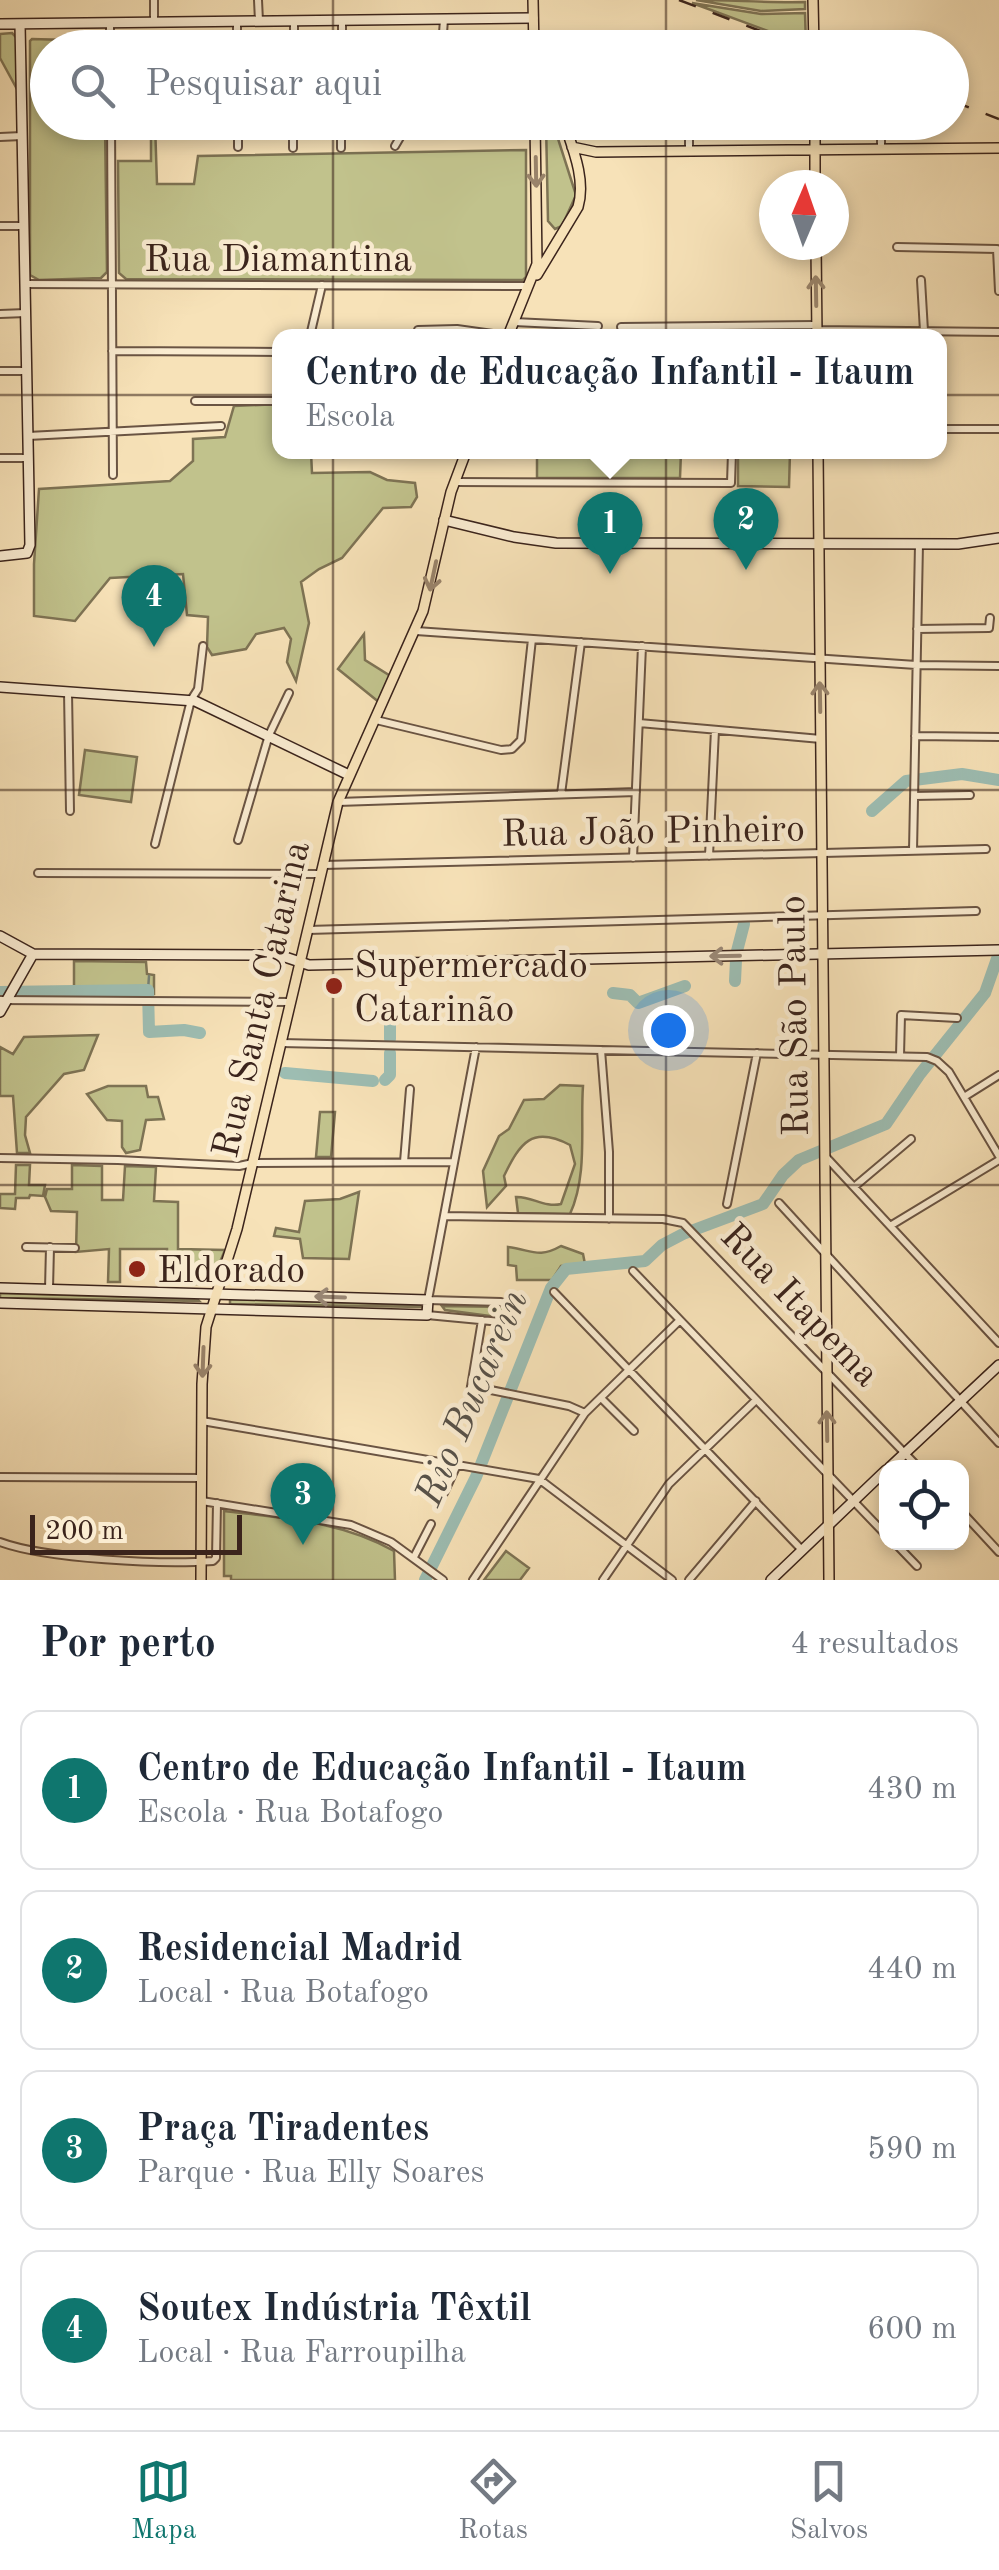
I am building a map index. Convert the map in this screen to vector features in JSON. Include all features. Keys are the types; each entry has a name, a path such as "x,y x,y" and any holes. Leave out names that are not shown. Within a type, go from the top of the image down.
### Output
{"main road":[{"path":"533,0 536,30"},
{"path":"813,0 814,30"},
{"path":"530,286 536,264 535,140"},
{"path":"511,329 530,286 580,200 570,140"},
{"path":"815,140 815,170"},
{"path":"572,147 596,152 999,148"},
{"path":"578,172 596,152"},
{"path":"536,220 542,234 560,239"},
{"path":"816,260 816,329"},
{"name":"Rua Santa Catarina","path":"201,1580 202,1353 210,1309 237,1228 338,802 416,631 463,459"},
{"name":"Rua São Paulo","path":"818,459 829,1580"}],"street":[{"path":"154,0 154,22"},
{"path":"258,0 259,21"},
{"path":"0,24 534,18"},
{"path":"443,30 444,19"},
{"path":"342,20 342,30"},
{"path":"294,21 294,30"},
{"path":"237,22 237,30"},
{"path":"110,23 110,30"},
{"path":"0,556 27,553 30,544 20,24"},
{"path":"0,137 22,136"},
{"path":"111,140 113,475"},
{"path":"238,140 238,146"},
{"path":"293,140 293,148"},
{"path":"341,140 341,148"},
{"path":"396,146 399,140"},
{"path":"689,140 689,150"},
{"path":"881,140 881,148"},
{"path":"0,226 24,226"},
{"path":"897,247 997,249 999,291"},
{"path":"921,280 924,329"},
{"name":"Rua Diamantina","path":"25,284 530,286"},
{"path":"312,329 322,285"},
{"path":"0,314 26,314"},
{"path":"514,322 598,326"},
{"path":"621,327 718,329"},
{"path":"947,332 999,332"},
{"path":"112,351 272,352"},
{"path":"0,371 27,371"},
{"path":"195,401 272,400"},
{"path":"28,436 221,426"},
{"path":"947,429 999,429"},
{"path":"0,458 28,458"},
{"path":"454,482 732,483 732,459"},
{"path":"444,520 544,542 969,544 999,538"},
{"path":"913,851 919,544"},
{"path":"917,629 989,628 990,618"},
{"path":"416,631 999,666"},
{"path":"376,720 502,750 516,747 521,740 532,639"},
{"path":"561,795 581,642"},
{"path":"155,844 191,700 198,689 203,646"},
{"path":"633,858 642,646"},
{"path":"0,686 191,700 349,775"},
{"path":"68,691 70,811"},
{"path":"238,840 269,735 288,692"},
{"path":"639,722 820,739"},
{"path":"710,856 715,730"},
{"path":"915,736 999,736"},
{"path":"338,802 636,792"},
{"path":"914,796 970,795"},
{"name":"Rua João Pinheiro","path":"38,873 321,870 986,849"},
{"path":"306,930 976,911"},
{"path":"0,936 33,954 279,955 309,965 997,950"},
{"path":"0,1012 33,954"},
{"path":"8,995 290,1002"},
{"path":"900,1056 901,1015 957,1018"},
{"path":"280,1043 934,1059 964,1096 999,1158 890,1226"},
{"path":"426,1315 476,1047"},
{"path":"601,1050 609,1152 609,1219"},
{"path":"727,1204 757,1053"},
{"path":"964,1096 999,1075"},
{"path":"404,1162 410,1089"},
{"path":"854,1187 911,1139"},
{"path":"824,1150 999,1343"},
{"path":"0,1158 239,1166 454,1162"},
{"path":"780,1203 999,1442"},
{"name":"Rua Itapema","path":"444,1216 669,1219 688,1226 912,1460"},
{"path":"26,1247 75,1248"},
{"path":"49,1289 50,1247"},
{"path":"633,1271 879,1528"},
{"path":"0,1288 501,1302"},
{"path":"72,1305 99,1302 100,1295 92,1290"},
{"path":"554,1292 802,1549"},
{"path":"0,1303 426,1315 500,1322"},
{"path":"466,1416 482,1320"},
{"path":"473,1580 585,1414 680,1320"},
{"path":"896,1460 999,1365"},
{"path":"471,1386 569,1406 585,1414"},
{"path":"601,1398 634,1431"},
{"path":"604,1580 670,1484 756,1400"},
{"path":"202,1421 539,1479 672,1580"},
{"path":"444,1492 457,1465"},
{"path":"771,1580 879,1476"},
{"path":"0,1477 202,1478"},
{"path":"202,1501 351,1524 382,1537 444,1580"},
{"path":"688,1580 756,1501"},
{"path":"0,1542 29,1550 202,1562 216,1558 217,1504"},
{"path":"969,1520 999,1552"},
{"path":"414,1557 431,1524"},
{"path":"902,1550 917,1566"}],"green space":[{"path":"696,0 805,2 805,9 761,11"},
{"path":"692,3 761,14 805,13 806,30 765,30"},
{"path":"12,33 17,38 18,91 0,58 0,34"},
{"path":"30,140 105,140 107,272 101,278 39,280 30,275"},
{"path":"151,140 156,140 157,184 194,184 198,156 526,150 526,277 126,279 119,273 118,161 151,161"},
{"path":"546,140 558,140 576,195 562,226 555,229 548,221"},
{"path":"272,404 272,459 311,459 312,473 370,472 387,480 415,483 417,497 411,507 383,508 342,558 301,582 309,623 296,681 287,662 291,639 284,628 256,634 246,649 212,655 207,647 208,617 187,615 183,574 110,578 75,621 34,616 39,489 170,481 193,461 193,439 225,437 234,406"},
{"path":"537,459 681,459 680,478 537,478"},
{"path":"738,459 790,459 789,487 738,486"},
{"path":"364,634 365,660 392,677 380,703 338,669"},
{"path":"85,750 137,757 131,802 79,795"},
{"path":"74,961 146,962 147,974 154,975 154,994 74,994"},
{"path":"98,1035 84,1070 64,1074 26,1117 30,1153 17,1153 13,1096 0,1096 0,1047 13,1054 24,1037"},
{"path":"560,1085 583,1086 581,1167 570,1214 518,1213 516,1197 561,1204 575,1164 570,1145 546,1137 537,1137 522,1146 504,1176 506,1186 487,1207 483,1171 499,1136 509,1129 524,1100 544,1099"},
{"path":"108,1086 146,1086 148,1097 158,1097 164,1119 146,1120 140,1150 126,1153 122,1147 122,1121 107,1120 87,1094"},
{"path":"320,1112 335,1112 331,1157 316,1157"},
{"path":"16,1165 30,1165 29,1185 45,1185 43,1196 16,1198 15,1209 0,1208 0,1194 15,1194"},
{"path":"72,1165 102,1166 102,1200 123,1200 125,1166 156,1167 154,1201 178,1202 178,1249 225,1250 211,1284 167,1284 167,1249 120,1249 120,1282 108,1282 109,1249 76,1252 77,1212 51,1211 45,1197 47,1189 72,1189"},
{"path":"359,1192 349,1259 303,1258 300,1239 274,1236 276,1228 299,1232 305,1201 340,1199"},
{"path":"561,1246 583,1254 585,1264 561,1266 552,1280 517,1280 516,1266 508,1265 508,1247 540,1253"},
{"path":"0,1293 197,1299 199,1301 0,1298"},
{"path":"230,1299 419,1305 422,1307 230,1304"},
{"path":"442,1306 506,1307 505,1318 445,1310"},
{"path":"224,1511 311,1522 374,1541 394,1551 395,1580 231,1580 231,1576 224,1576"},
{"path":"506,1551 529,1568 520,1580 484,1580"}],"waterway":[{"path":"872,811 906,781 962,774 999,780"},
{"path":"737,951 744,924"},
{"name":"Rio Bucarein","path":"425,1580 476,1477 551,1288 566,1269 645,1261 662,1245 683,1234 763,1204 799,1160 886,1124 920,1074 985,993 999,953"},
{"path":"735,981 736,960"},
{"path":"148,990 149,976"},
{"path":"613,993 630,995 638,1003 685,986"},
{"path":"0,992 148,990 149,1032 200,1033"},
{"path":"390,1015 390,1039"},
{"path":"385,1080 390,1075 390,1053"},
{"path":"285,1073 373,1081"}],"railway":[{"path":"679,0 758,30"},
{"path":"969,108 999,119"}],"place":[{"name":"Residencial Madrid","path":"746,570"},
{"name":"Centro de Educação Infantil - Itaum","path":"610,574"},
{"name":"Soutex Indústria Têxtil","path":"154,647"},
{"name":"Supermercado Catarinão","path":"334,986"},
{"name":"Eldorado","path":"137,1269"},
{"name":"Praça Tiradentes","path":"303,1545"}]}
